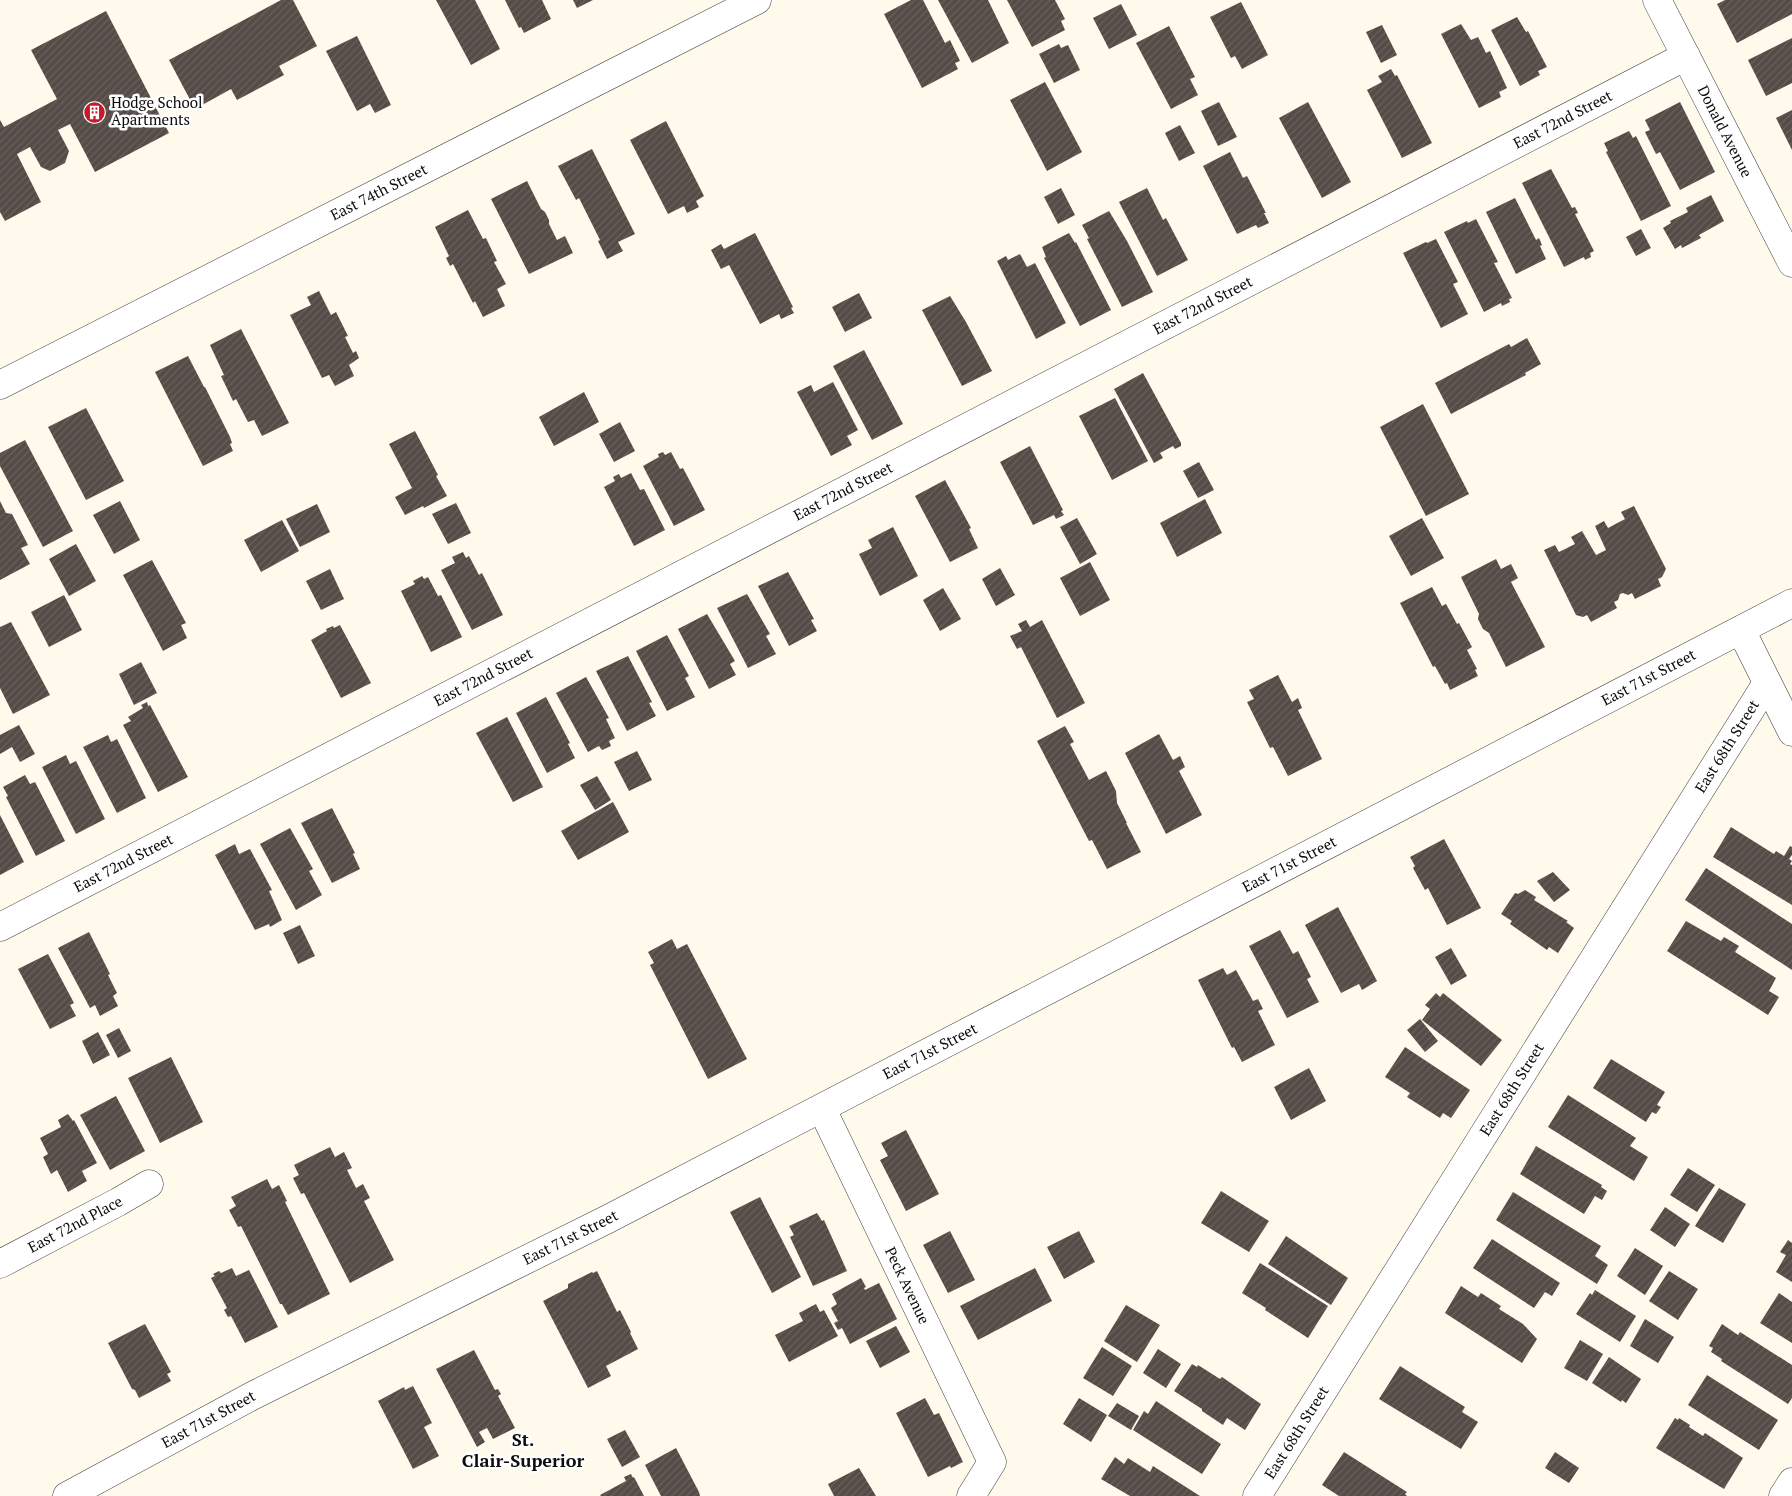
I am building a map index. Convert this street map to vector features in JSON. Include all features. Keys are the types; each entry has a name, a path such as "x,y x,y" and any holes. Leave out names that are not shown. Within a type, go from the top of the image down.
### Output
{"street":[{"name":"East 74th Street","path":"0,385 757,0"},
{"name":"Donald Avenue","path":"1657,0 1792,263"},
{"name":"East 72nd Street","path":"0,927 1686,56"},
{"name":"East 71st Street","path":"67,1496 252,1396 608,1219 822,1109 1792,603"},
{"path":"1741,630 1792,732"},
{"name":"East 68th Street","path":"1257,1496 1767,683"},
{"name":"Peck Avenue","path":"822,1109 992,1462 972,1496"},
{"name":"East 72nd Place","path":"0,1264 149,1184"},
{"path":"1783,1496 1792,1482"}],"building":[{"path":"281,0 293,0 317,46 279,66 284,75 237,100 231,89 195,109 169,60"},
{"path":"436,0 475,0 500,49 471,65"},
{"path":"505,0 542,0 551,19 524,33 521,27 519,28"},
{"path":"573,0 593,0 577,8"},
{"path":"911,0 923,0 945,43 950,40 960,61 955,63 958,69 922,88 884,14"},
{"path":"938,0 988,0 1009,43 972,63"},
{"path":"1007,0 1055,0 1065,19 1061,21 1065,30 1032,47"},
{"path":"1725,0 1792,0 1792,14 1737,43 1717,4"},
{"path":"1241,2 1268,55 1242,69 1235,56 1231,58 1210,17"},
{"path":"1121,4 1137,35 1109,49 1093,18"},
{"name":"Hodge School Apartments","path":"106,11 169,133 95,172 70,124 58,130 69,151 65,163 50,171 41,167 30,147 17,154 41,202 5,221 0,212 0,120 4,127 57,99 31,50"},
{"path":"1517,17 1526,32 1528,31 1547,67 1538,71 1540,75 1520,86 1491,30"},
{"path":"1461,24 1471,40 1478,37 1486,53 1490,51 1507,88 1499,92 1501,97 1479,108 1441,34"},
{"path":"1382,25 1397,55 1381,63 1366,32"},
{"path":"1169,26 1195,77 1190,79 1198,95 1171,109 1136,43"},
{"path":"357,36 391,105 375,113 370,104 357,111 326,51"},
{"path":"1792,38 1792,83 1766,96 1748,60"},
{"path":"1059,44 1061,48 1068,45 1080,70 1054,83 1039,54"},
{"path":"1391,69 1395,76 1397,75 1432,143 1402,158 1367,90 1382,82 1378,76"},
{"path":"1045,82 1082,152 1047,171 1010,100"},
{"path":"1219,102 1237,137 1218,146 1201,111"},
{"path":"1308,102 1351,182 1322,198 1279,118"},
{"path":"1680,102 1715,172 1680,190 1660,152 1656,154 1645,132 1650,130 1645,120"},
{"path":"1792,110 1792,150 1776,118"},
{"path":"666,121 704,196 696,201 699,207 687,213 684,206 668,214 630,140"},
{"path":"1180,125 1195,153 1179,161 1165,133"},
{"path":"1629,131 1633,138 1636,136 1671,206 1641,221 1606,152 1608,151 1604,143"},
{"path":"592,149 635,234 618,242 623,251 607,259 598,241 600,240 579,198 576,200 558,166"},
{"path":"1230,152 1243,178 1247,176 1266,213 1264,213 1269,223 1258,228 1256,225 1237,234 1203,166"},
{"path":"1551,169 1572,208 1575,207 1578,213 1575,214 1594,251 1590,253 1591,257 1585,260 1584,257 1564,267 1522,183"},
{"path":"527,181 541,209 545,212 557,240 565,236 573,253 529,274 491,199"},
{"path":"1061,188 1075,215 1058,224 1044,197"},
{"path":"1147,188 1163,220 1166,218 1188,260 1157,276 1119,202"},
{"path":"1711,195 1724,221 1699,235 1701,238 1682,248 1681,245 1675,249 1663,228 1671,223 1670,221 1688,212 1686,208"},
{"path":"1515,198 1536,240 1539,238 1542,245 1540,246 1546,259 1516,274 1486,212"},
{"path":"468,210 483,239 486,238 497,261 494,262 506,284 497,289 505,306 483,317 475,301 473,303 453,264 450,266 446,258 449,256 435,227"},
{"path":"1109,211 1153,292 1122,307 1087,239 1089,238 1082,225"},
{"path":"1476,219 1498,262 1494,263 1512,298 1509,299 1510,302 1502,306 1501,303 1484,312 1444,232 1467,221 1468,223"},
{"path":"1641,229 1651,248 1636,256 1626,237"},
{"path":"755,233 793,307 791,308 794,313 781,319 779,314 760,324 729,265 721,269 711,250 721,244 724,249"},
{"path":"1069,233 1076,242 1111,310 1080,326 1044,258 1046,257 1042,247"},
{"path":"1436,239 1458,282 1453,284 1468,314 1441,328 1403,253"},
{"path":"1020,254 1027,267 1035,263 1066,323 1036,339 997,261 1006,256 1008,260"},
{"path":"319,291 331,315 336,312 348,336 345,337 353,353 356,351 359,358 349,365 354,376 335,386 329,375 322,378 290,315 311,305 307,297"},
{"path":"859,293 872,318 845,332 832,307"},
{"path":"950,296 992,371 962,386 922,310"},
{"path":"241,329 289,423 262,436 254,420 248,422 236,399 233,401 221,376 224,375 210,345"},
{"path":"1527,338 1541,364 1525,373 1526,375 1451,414 1435,383 1509,344 1511,347"},
{"path":"864,350 903,424 872,440 833,366"},
{"path":"188,356 232,443 230,444 233,451 203,466 155,372"},
{"path":"1143,373 1181,443 1181,446 1175,449 1173,446 1160,453 1163,458 1154,463 1114,389"},
{"path":"833,382 858,430 847,436 852,445 831,456 797,392 811,385 814,392"},
{"path":"584,392 599,422 554,446 539,417"},
{"path":"1115,398 1148,461 1112,480 1079,416"},
{"path":"1423,404 1469,494 1426,516 1380,427"},
{"path":"86,408 124,481 86,500 48,427"},
{"path":"620,422 635,451 614,462 599,434"},
{"path":"415,431 447,496 405,515 395,497 412,488 389,444"},
{"path":"25,440 73,531 43,547 0,466 0,453"},
{"path":"1030,446 1064,515 1056,519 1054,515 1033,525 1000,462"},
{"path":"663,452 665,455 671,452 680,469 683,468 705,510 674,526 643,466 659,457 658,454"},
{"path":"1199,462 1214,490 1198,498 1183,471"},
{"path":"631,473 640,490 644,489 665,530 634,546 604,487 615,481 613,477 619,474 621,478"},
{"path":"945,480 971,528 969,529 978,548 950,562 915,496"},
{"path":"1205,499 1222,533 1177,557 1160,523"},
{"path":"0,501 6,513 12,514 28,545 21,548 30,564 0,580"},
{"path":"120,501 140,540 114,554 93,515"},
{"path":"456,503 471,533 448,544 432,514"},
{"path":"317,504 330,532 300,547 286,519"},
{"path":"1634,506 1666,569 1662,577 1658,579 1661,586 1635,599 1632,593 1628,595 1620,594 1618,600 1614,602 1617,608 1591,622 1587,615 1583,617 1576,615 1544,550 1555,545 1559,552 1575,544 1571,537 1582,531 1596,555 1606,550 1595,526 1604,521 1608,528 1625,519 1621,512"},
{"path":"1077,518 1097,554 1080,564 1060,527"},
{"path":"1422,518 1444,558 1411,576 1389,536"},
{"path":"282,520 299,551 261,572 244,540"},
{"path":"893,527 918,576 880,596 859,554 872,548 868,540"},
{"path":"76,544 96,581 69,596 49,559"},
{"path":"463,552 466,558 469,556 479,575 482,573 503,615 472,630 441,570 455,563 452,557"},
{"path":"1496,559 1501,569 1511,564 1518,578 1511,582 1545,647 1506,667 1489,633 1483,629 1478,619 1479,614 1461,577"},
{"path":"152,560 186,623 181,625 187,638 163,651 123,575"},
{"path":"1090,562 1110,600 1080,616 1060,578"},
{"path":"1000,568 1015,595 996,606 982,579"},
{"path":"330,569 344,599 321,610 306,581"},
{"path":"788,572 814,619 811,620 817,631 789,646 758,586"},
{"path":"422,576 424,579 428,577 438,596 441,595 462,637 431,652 401,591 415,584 413,581"},
{"path":"1432,587 1442,606 1446,604 1457,624 1459,623 1472,647 1467,650 1477,669 1475,670 1478,676 1450,690 1435,666 1433,667 1400,603"},
{"path":"943,588 961,619 940,631 923,600"},
{"path":"747,594 770,634 766,636 776,654 748,668 717,608"},
{"path":"64,595 82,630 49,647 31,612"},
{"path":"707,614 735,661 730,664 736,675 709,689 678,629"},
{"path":"1026,620 1030,627 1042,620 1085,703 1057,718 1021,647 1017,649 1010,636 1022,631 1018,624"},
{"path":"11,622 50,695 13,714 0,688 0,627"},
{"path":"340,625 371,683 341,698 311,640 327,631 326,629"},
{"path":"667,635 689,676 685,678 695,697 667,711 636,651"},
{"path":"628,656 652,702 649,703 656,716 627,731 596,671"},
{"path":"141,662 157,693 134,705 119,674"},
{"path":"1278,675 1292,702 1298,698 1302,708 1298,710 1322,759 1288,776 1273,747 1270,748 1247,702 1254,699 1249,690"},
{"path":"586,677 609,718 606,719 615,738 609,741 611,746 602,750 599,746 588,752 556,693"},
{"path":"546,697 570,743 568,744 575,758 547,773 516,713"},
{"path":"147,702 188,777 158,792 123,725 131,721 128,717 143,708 141,705"},
{"path":"507,717 543,787 513,802 476,733"},
{"path":"19,725 35,754 20,762 12,747 0,754 0,735"},
{"path":"1065,726 1074,742 1070,744 1089,780 1106,771 1116,791 1117,803 1141,852 1107,869 1092,840 1089,841 1037,741"},
{"path":"1159,734 1173,760 1180,756 1185,767 1179,771 1202,815 1166,834 1125,753"},
{"path":"108,735 111,742 117,739 146,798 117,813 83,747"},
{"path":"637,751 652,780 629,791 614,762"},
{"path":"66,755 70,764 76,761 105,819 76,834 42,767"},
{"path":"25,775 30,784 35,782 65,841 36,856 6,797 8,796 3,787"},
{"path":"597,776 611,800 595,810 580,785"},
{"path":"613,802 629,832 578,860 561,831"},
{"path":"332,808 355,853 353,854 360,869 332,883 301,823"},
{"path":"0,815 24,862 0,875"},
{"path":"1731,827 1774,854 1776,851 1784,856 1790,846 1792,847 1792,855 1789,859 1792,861 1790,864 1792,865 1792,905 1713,857"},
{"path":"290,828 313,869 309,871 322,895 296,910 260,844"},
{"path":"1444,839 1481,908 1447,925 1428,888 1425,890 1413,868 1415,866 1410,857"},
{"path":"235,844 239,854 250,849 272,890 269,891 282,920 270,927 269,924 255,930 215,855"},
{"path":"1706,868 1792,924 1792,970 1685,900"},
{"path":"1553,872 1570,890 1554,902 1537,881"},
{"path":"1525,890 1536,897 1534,900 1568,921 1566,922 1574,928 1558,953 1549,947 1547,950 1510,924 1512,921 1501,914 1515,893 1518,894"},
{"path":"1338,907 1377,981 1362,990 1359,984 1341,993 1305,925"},
{"path":"1686,921 1721,941 1724,937 1739,946 1735,952 1776,978 1769,991 1779,997 1768,1015 1667,951"},
{"path":"300,925 315,956 298,964 283,933"},
{"path":"1280,930 1293,954 1298,951 1311,977 1307,979 1319,1002 1287,1018 1249,946"},
{"path":"89,932 110,974 108,975 117,993 113,996 118,1006 100,1016 95,1005 90,1008 58,948"},
{"path":"672,939 677,949 687,944 747,1059 708,1079 650,965 654,963 648,952"},
{"path":"1451,948 1467,976 1451,985 1435,957"},
{"path":"48,954 74,1003 70,1005 76,1016 50,1029 18,969"},
{"path":"1223,968 1227,975 1236,970 1253,1001 1258,999 1263,1009 1258,1011 1275,1045 1242,1062 1234,1047 1232,1048 1198,980"},
{"path":"1436,993 1440,997 1443,993 1502,1040 1481,1066 1422,1020 1430,1009 1425,1005"},
{"path":"1420,1019 1438,1041 1425,1052 1407,1030"},
{"path":"119,1028 131,1051 118,1058 106,1035"},
{"path":"98,1032 110,1055 93,1064 82,1041"},
{"path":"1405,1047 1470,1090 1451,1118 1443,1113 1440,1118 1407,1097 1410,1093 1385,1077"},
{"path":"171,1057 203,1122 160,1143 128,1078"},
{"path":"1611,1059 1665,1092 1657,1105 1661,1107 1656,1114 1652,1112 1646,1122 1593,1088"},
{"path":"1309,1068 1326,1101 1291,1120 1274,1087"},
{"path":"1568,1095 1636,1138 1630,1146 1648,1157 1634,1181 1548,1127"},
{"path":"116,1096 145,1151 110,1170 80,1115"},
{"path":"68,1114 74,1120 97,1163 82,1171 87,1181 68,1192 57,1170 51,1174 43,1157 48,1154 40,1138 61,1127 58,1120"},
{"path":"906,1130 939,1194 906,1211 880,1160 888,1156 881,1143"},
{"path":"1536,1146 1602,1185 1601,1187 1607,1191 1602,1200 1595,1196 1584,1214 1520,1174"},
{"path":"330,1147 335,1157 344,1152 352,1168 347,1170 356,1188 363,1184 370,1198 364,1201 394,1260 350,1283 304,1193 301,1194 293,1178 299,1175 294,1165"},
{"path":"1688,1168 1715,1185 1697,1212 1670,1195"},
{"path":"267,1179 272,1189 279,1185 287,1201 285,1202 330,1294 288,1315 282,1304 280,1304 241,1226 238,1227 229,1210 236,1206 231,1197"},
{"path":"1719,1188 1746,1204 1723,1243 1695,1226"},
{"path":"1221,1191 1269,1221 1249,1252 1201,1223"},
{"path":"1513,1192 1601,1246 1595,1256 1608,1265 1597,1284 1496,1220"},
{"path":"760,1197 801,1277 772,1293 730,1212"},
{"path":"1665,1207 1690,1224 1675,1247 1650,1230"},
{"path":"817,1213 822,1221 824,1220 847,1271 813,1286 790,1237 794,1235 789,1226"},
{"path":"950,1231 975,1280 948,1293 923,1245"},
{"path":"1079,1231 1095,1262 1064,1279 1047,1247"},
{"path":"1286,1236 1348,1278 1331,1305 1268,1264"},
{"path":"1492,1239 1560,1283 1552,1296 1545,1292 1534,1308 1473,1268"},
{"path":"1788,1240 1792,1243 1792,1282 1776,1272 1786,1255 1780,1252"},
{"path":"1635,1248 1663,1266 1645,1295 1617,1276"},
{"path":"1260,1263 1328,1306 1308,1338 1242,1293"},
{"path":"232,1268 236,1276 249,1270 278,1327 245,1343 231,1316 228,1317 224,1310 227,1308 211,1278 215,1276 213,1274 219,1271 221,1273"},
{"path":"1035,1268 1052,1301 978,1340 960,1306"},
{"path":"597,1271 617,1312 620,1310 638,1349 606,1366 611,1376 588,1388 543,1301 568,1288 568,1284"},
{"path":"1669,1271 1698,1289 1678,1320 1649,1301"},
{"path":"861,1278 866,1287 864,1288 865,1290 879,1283 897,1319 850,1344 842,1328 838,1330 834,1323 838,1321 831,1308 837,1304 832,1294"},
{"path":"1461,1286 1478,1297 1481,1293 1501,1306 1499,1309 1523,1324 1537,1339 1522,1363 1445,1313"},
{"path":"1595,1290 1636,1316 1620,1342 1576,1314 1590,1293 1592,1295"},
{"path":"1779,1293 1792,1302 1792,1343 1760,1323"},
{"path":"816,1304 820,1312 824,1310 838,1336 789,1362 775,1335 803,1321 799,1313"},
{"path":"1126,1305 1160,1325 1137,1362 1104,1341"},
{"path":"1645,1319 1674,1337 1658,1363 1630,1346"},
{"path":"145,1324 171,1372 167,1374 171,1381 139,1398 135,1390 132,1389 108,1343"},
{"path":"1722,1324 1738,1335 1740,1332 1792,1365 1792,1398 1788,1404 1721,1361 1722,1359 1711,1352 1713,1348 1709,1346"},
{"path":"896,1326 910,1352 880,1368 866,1341"},
{"path":"1580,1340 1603,1354 1587,1381 1564,1368"},
{"path":"1102,1347 1132,1366 1113,1396 1083,1378"},
{"path":"1158,1349 1181,1364 1166,1388 1143,1373"},
{"path":"474,1350 495,1390 498,1389 501,1394 498,1396 515,1428 493,1439 487,1428 479,1432 485,1442 477,1447 436,1369"},
{"path":"1609,1357 1641,1379 1626,1403 1622,1400 1621,1402 1592,1383"},
{"path":"1192,1364 1197,1367 1198,1365 1220,1379 1222,1377 1261,1404 1245,1430 1227,1418 1223,1425 1174,1391"},
{"path":"1400,1366 1465,1407 1462,1412 1478,1422 1461,1449 1379,1399"},
{"path":"1707,1375 1778,1420 1759,1450 1688,1405"},
{"path":"413,1386 432,1423 424,1427 439,1456 413,1469 378,1401 404,1387 405,1390"},
{"path":"925,1398 934,1415 939,1413 963,1462 928,1477 896,1413"},
{"path":"1079,1398 1107,1415 1091,1442 1063,1424"},
{"path":"1156,1401 1221,1444 1202,1474 1133,1430 1144,1411 1148,1414"},
{"path":"1117,1403 1139,1416 1131,1430 1108,1416"},
{"path":"1675,1418 1678,1420 1679,1418 1690,1425 1689,1427 1703,1436 1705,1433 1743,1458 1724,1489 1656,1448"},
{"path":"625,1430 640,1457 622,1467 607,1439"},
{"path":"676,1448 700,1496 661,1496 645,1465"},
{"path":"1344,1452 1407,1492 1405,1494 1407,1496 1339,1496 1322,1485"},
{"path":"1555,1452 1579,1468 1569,1483 1545,1468"},
{"path":"1115,1457 1124,1464 1128,1458 1150,1472 1153,1466 1200,1496 1130,1496 1101,1479"},
{"path":"859,1468 876,1496 834,1496 828,1484"},
{"path":"631,1474 644,1496 600,1495 626,1481 624,1477"}],"place":[{"name":"Hodge School Apartments","path":"95,112"}],"district":[{"name":"St. Clair-Superior","path":"523,1450"}]}
